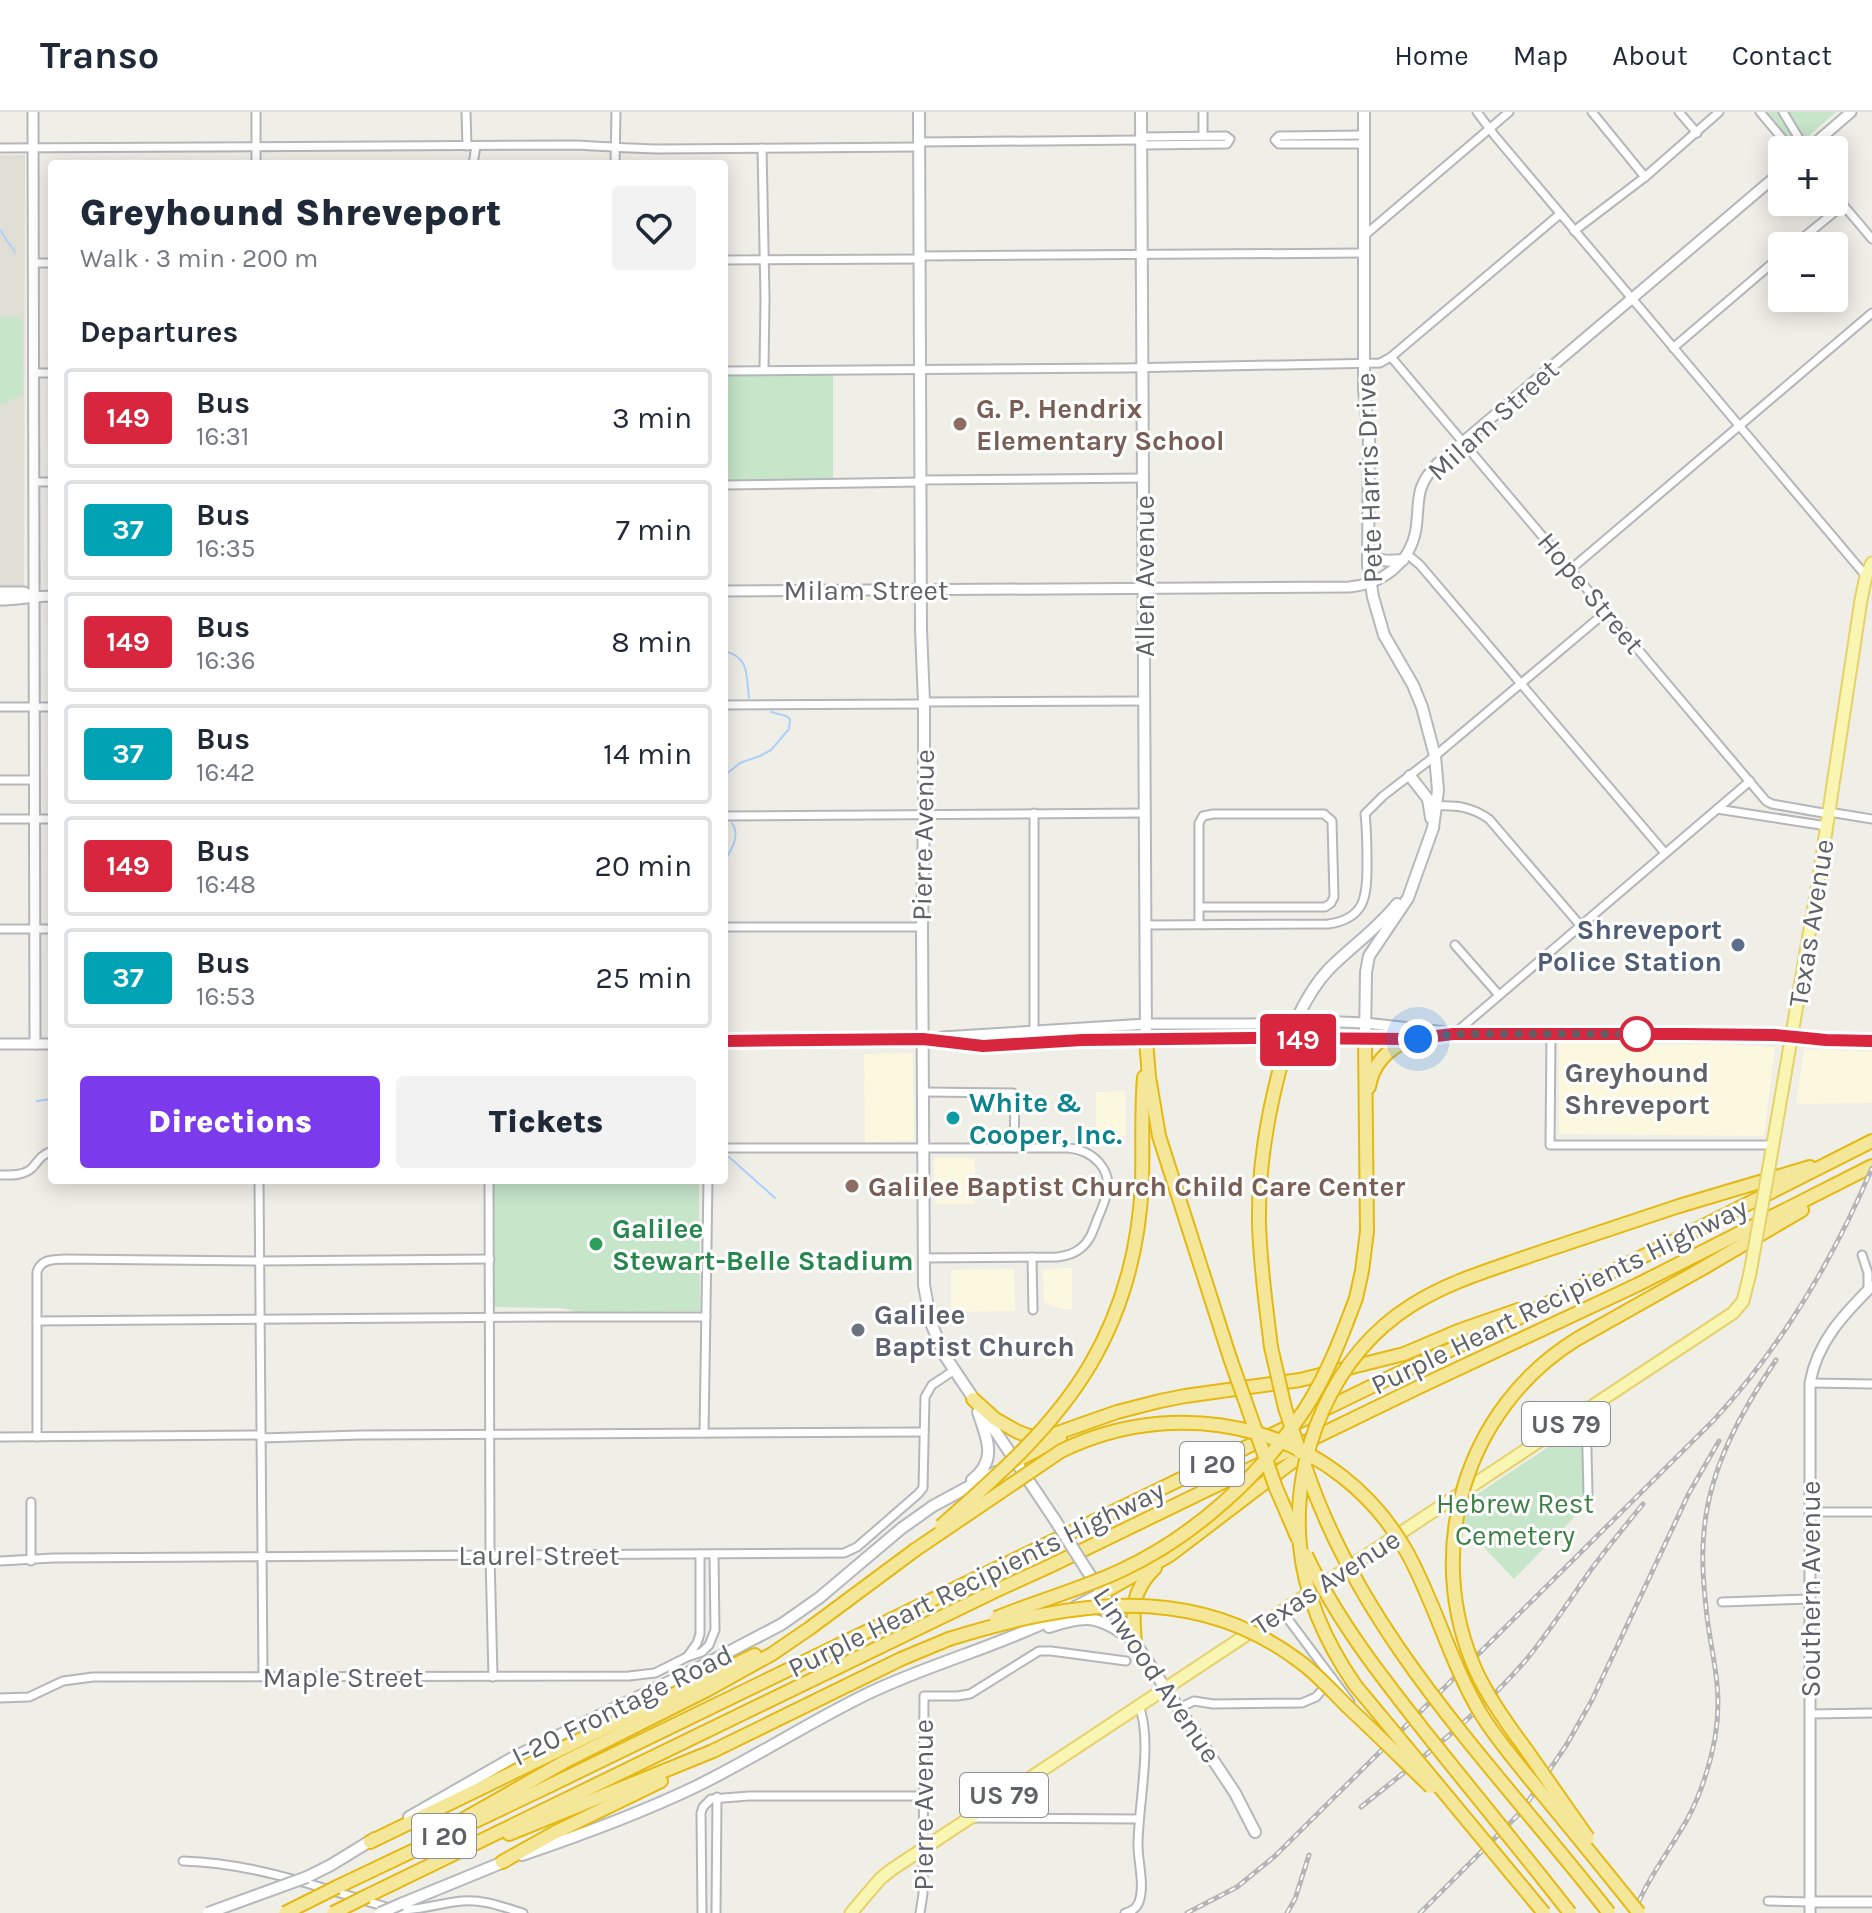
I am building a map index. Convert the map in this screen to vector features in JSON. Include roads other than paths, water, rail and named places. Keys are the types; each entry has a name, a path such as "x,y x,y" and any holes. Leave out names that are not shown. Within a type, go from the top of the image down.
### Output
{"highway":[{"path":"949,1639 1019,1608 1122,1570 1180,1537 1248,1478 1278,1446 1305,1408 1333,1358 1356,1298 1362,1271 1367,1231 1365,1039"},
{"path":"1366,1102 1371,1075 1384,1054 1411,1039"},
{"path":"1288,1040 1274,1091 1264,1147 1259,1223 1271,1347 1285,1408 1313,1491 1363,1596 1412,1669 1609,1913"},
{"path":"1146,1044 1159,1136 1230,1358 1287,1514 1315,1575 1360,1648 1392,1691 1570,1913"},
{"path":"915,1550 1037,1436 1068,1400 1107,1337 1135,1245 1142,1189 1146,1044"},
{"name":"Purple Heart Recipients Highway","path":"285,1913 1395,1375 1496,1329 1872,1141"},
{"path":"1544,1913 1355,1685 1329,1646 1308,1588 1299,1533 1301,1486 1318,1422 1333,1388 1350,1362 1377,1332 1409,1306 1460,1280 1679,1206 1840,1158"},
{"path":"1640,1913 1504,1719 1477,1672 1464,1636 1453,1576 1453,1542 1460,1501 1474,1458 1493,1422 1535,1370 1562,1349 1868,1169"},
{"name":"Purple Heart Recipients Highway","path":"333,1913 1339,1425 1637,1285 1868,1169"},
{"path":"973,1399 1005,1426 1029,1436 1059,1434 1126,1410 1172,1398 1300,1380 1404,1354 1458,1331 1562,1295"},
{"path":"363,1875 564,1762 772,1654 915,1550 1061,1451 1126,1428 1153,1423 1206,1422 1264,1435 1299,1450 1359,1491 1393,1530 1408,1553 1467,1690 1494,1734 1640,1913"},
{"path":"1016,1461 1088,1423"},
{"path":"1135,1642 1133,1614 1137,1590 1151,1572 1339,1425"},
{"path":"1102,1593 1170,1555"},
{"path":"417,1871 713,1751 901,1659 949,1639 1027,1616 1122,1605 1165,1607 1217,1618 1263,1638 1301,1662 1470,1826"},
{"path":"370,1842 759,1652 837,1607"},
{"path":"502,1862 666,1779 713,1751"}],"main road":[{"name":"Pierre Avenue","path":"919,112 924,703 924,1285 931,1323 953,1371 1055,1520"},
{"name":"Allen Avenue","path":"1141,112 1146,1044"},
{"name":"Pete Harris Drive","path":"1364,112 1364,390 1369,436 1368,550 1371,583 1380,624 1413,685 1432,741 1438,790 1433,828 1408,898 1369,956 1365,1039"},
{"path":"1368,550 1374,558 1386,561 1405,557"},
{"name":"Texas Avenue","path":"851,1913 884,1874 1733,1313 1743,1301 1792,1037 1866,576 1872,563"},
{"path":"1410,776 1428,799 1433,828"},
{"name":"Pete Harris Drive","path":"1288,1040 1306,1000 1320,979 1382,921 1416,876"},
{"path":"942,1501 980,1473 988,1459 988,1440 973,1399"},
{"name":"I-20 Frontage Road","path":"208,1913 307,1877 514,1757 782,1624 828,1591 902,1528 942,1501 1016,1461"},
{"name":"Linwood Avenue","path":"1055,1520 1235,1793 1255,1832"},
{"path":"1001,1642 1102,1593"},
{"path":"380,1913 502,1862 675,1797 872,1692 924,1669 1075,1619 1087,1618 1108,1623 1135,1642"}],"street":[{"path":"33,112 35,1044"},
{"path":"256,112 256,160"},
{"path":"466,112 473,160"},
{"path":"615,160 616,112"},
{"path":"1203,112 1203,136"},
{"path":"1477,112 1866,576"},
{"path":"1364,236 1509,112"},
{"path":"1592,112 1645,177"},
{"path":"1679,112 1697,133"},
{"path":"1574,231 1645,177 1719,112"},
{"path":"1760,112 1780,136"},
{"path":"1783,112 1798,136"},
{"path":"1823,136 1851,112"},
{"path":"0,148 611,145 658,149 1141,141 1227,144 1230,141 1226,136 1141,141"},
{"path":"1279,136 1364,140 1279,144 1275,140 1279,136"},
{"path":"762,148 764,370"},
{"name":"Milam Street","path":"728,591 1349,587 1371,583 1389,574 1405,557 1415,531 1417,501 1432,470 1768,183"},
{"path":"1848,211 1872,239"},
{"path":"728,371 1380,363 1560,214"},
{"path":"1810,232 1830,216"},
{"path":"728,260 1364,253"},
{"path":"33,263 48,263"},
{"path":"1673,348 1768,267"},
{"path":"1571,569 1872,313"},
{"name":"Hope Street","path":"1391,357 1766,801 1828,817"},
{"path":"33,373 48,373"},
{"path":"728,485 1143,478"},
{"path":"34,482 48,482"},
{"path":"1405,557 1420,565 1665,853"},
{"path":"0,592 24,592 33,596"},
{"path":"0,600 48,596"},
{"path":"1145,925 1328,924 1350,917 1358,911 1367,890 1365,814 1607,611"},
{"path":"728,705 1144,701"},
{"path":"0,707 48,707"},
{"path":"0,780 34,780"},
{"path":"1453,1034 1750,781"},
{"path":"1437,806 1466,807 1489,819 1580,925"},
{"path":"1717,809 1872,819"},
{"path":"1034,813 1034,1042"},
{"path":"728,816 1145,813"},
{"path":"1199,907 1330,905 1334,897 1332,821 1324,814 1203,816 1199,823 1199,907 1199,924"},
{"path":"0,819 48,819"},
{"path":"728,927 922,927"},
{"path":"0,929 48,929"},
{"path":"1455,945 1498,994"},
{"path":"728,1041 923,1039 1146,1024 1295,1021 1365,1023 1453,1034"},
{"path":"923,1039 983,1046 1034,1042 1146,1044 1251,1038 1411,1039 1453,1034 1752,1034 1872,1041"},
{"path":"1551,1034 1550,1145 1773,1145"},
{"path":"0,1044 48,1044"},
{"path":"924,1092 1013,1093 1014,1148"},
{"path":"728,1148 1068,1148 1086,1152 1100,1164 1107,1179 1106,1196 1090,1238 1079,1250 1057,1257 923,1258"},
{"path":"0,1175 27,1172 40,1157 48,1153"},
{"path":"259,1184 263,1676"},
{"path":"489,1184 493,1677"},
{"path":"704,1433 708,1184"},
{"path":"1870,1288 1868,1273 1860,1255 1872,1255"},
{"path":"1032,1257 1033,1310"},
{"path":"37,1437 37,1272 39,1265 45,1261 490,1259"},
{"name":"Southern Avenue","path":"1810,1913 1810,1383 1817,1355 1829,1333 1870,1288"},
{"path":"37,1321 706,1317"},
{"name":"Laurel Street","path":"0,1561 53,1558 840,1554 850,1551 923,1488 926,1393 932,1385 953,1371"},
{"path":"1810,1383 1872,1384"},
{"path":"1586,1411 1588,1493"},
{"path":"0,1437 924,1432"},
{"path":"31,1502 31,1561"},
{"path":"1810,1512 1872,1512"},
{"path":"687,1657 700,1634 700,1554"},
{"name":"Maple Street","path":"0,1698 29,1697 76,1678 124,1676 647,1675 702,1652 709,1645 714,1635 714,1554"},
{"path":"1722,1602 1810,1599"},
{"path":"1282,1611 1351,1704"},
{"name":"Pierre Avenue","path":"920,1913 923,1899 924,1696 970,1694 1039,1651 1126,1661"},
{"path":"1179,1708 1194,1701 1213,1704 1302,1703 1316,1697 1332,1678"},
{"path":"1125,1913 1135,1909 1140,1893 1138,1846 1144,1750 1143,1718 1139,1706"},
{"path":"1810,1714 1872,1713"},
{"path":"702,1913 701,1813 706,1802 717,1797 922,1796"},
{"path":"716,1913 717,1797"},
{"path":"969,1818 1139,1819"},
{"path":"183,1861 263,1870 393,1909 473,1901 523,1913"},
{"path":"1768,1901 1872,1902"}],"waterway":[{"path":"0,230 15,252"},
{"path":"728,652 743,662 749,698"},
{"path":"728,773 740,763 771,750 789,729 790,719 771,712"},
{"path":"728,855 736,833 732,823"},
{"path":"37,1101 48,1100"},
{"path":"729,1157 775,1198"}],"railway":[{"path":"1187,1913 1237,1887 1275,1856 1714,1420 1762,1362 1804,1301 1840,1236 1872,1168"},
{"path":"1634,1913 1652,1876 1688,1818 1710,1758 1718,1705 1703,1574 1707,1509 1712,1486 1729,1442 1776,1360"},
{"path":"1420,1913 1521,1812 1567,1744 1592,1700 1689,1493 1719,1441"},
{"path":"1361,1807 1447,1737 1507,1681 1643,1504"},
{"path":"1287,1913 1295,1899 1309,1855"}],"place":[{"name":"G. P. Hendrix Elementary School","path":"960,424"},
{"name":"Shreveport Police Station","path":"1738,945"},
{"name":"Greyhound Shreveport","path":"1637,1034"},
{"name":"White & Cooper, Inc.","path":"953,1118"},
{"name":"Galilee Baptist Church Child Care Center","path":"852,1186"},
{"name":"Galilee Stewart-Belle Stadium","path":"596,1244"},
{"name":"Galilee Baptist Church","path":"858,1330"}],"park label":[{"name":"Hebrew Rest Cemetery","path":"1515,1519"}]}
